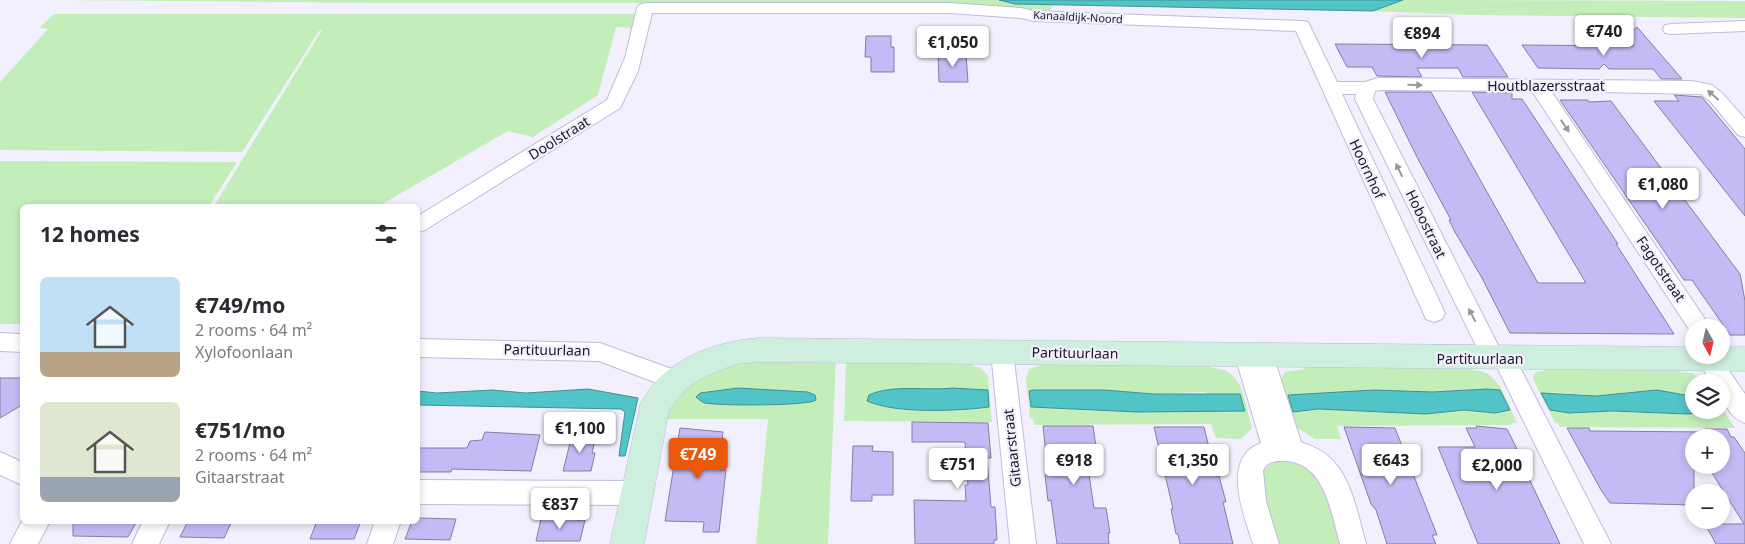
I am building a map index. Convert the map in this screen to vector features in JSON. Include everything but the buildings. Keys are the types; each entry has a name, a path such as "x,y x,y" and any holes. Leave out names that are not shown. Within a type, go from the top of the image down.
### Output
{"street":[{"name":"Kanaaldijk-Noord","path":"645,8 949,8 1021,13 1034,16 1302,26"},
{"name":"Doolstraat","path":"420,224 614,104 622,92 643,23 645,8"},
{"name":"Hoornhof","path":"1302,26 1434,312"},
{"path":"1671,28 1745,26"},
{"name":"Houtblazersstraat","path":"1330,88 1366,88 1378,84 1706,89 1716,97 1745,131"},
{"name":"Fagotstraat","path":"1538,86 1694,319"},
{"name":"Hobostraat","path":"1366,88 1364,98 1499,359 1598,544"},
{"path":"0,342 20,343"},
{"name":"Partituurlaan","path":"420,348 600,352 674,380 714,358 735,352 758,350 1499,359 1685,358"},
{"name":"Gitaarstraat","path":"1002,352 1022,544"},
{"path":"1254,356 1283,450"},
{"path":"1725,364 1745,414"},
{"path":"627,544 655,406 674,380"},
{"path":"1266,544 1249,481 1250,468 1254,458 1264,452 1283,450 1301,452 1314,459 1326,470 1334,485 1354,544"},
{"path":"420,492 636,493"},
{"path":"23,544 35,524"},
{"path":"145,544 155,524"},
{"path":"380,544 387,524"}],"green space":[{"path":"57,0 999,0 1015,4 1053,5 1050,11 948,3 382,3"},
{"path":"1403,0 1745,1 1745,18 1470,15 1373,11"},
{"path":"54,14 640,14 635,28 616,27 598,95 533,137 508,131 382,204 215,204 322,30 319,31 242,152 0,150 0,82 48,29 39,28"},
{"path":"0,161 237,162 210,204 20,204 20,324 0,324"},
{"path":"836,359 828,544 756,544 768,419 663,419 685,386 731,360","holes":["738,388 808,392 816,399 801,403 774,405 727,404 696,397 700,393"]},
{"path":"846,359 972,360 973,366 981,368 988,376 992,422 844,421","holes":["952,388 989,407 896,409 875,392"]},
{"path":"1038,360 1209,362 1211,368 1231,374 1237,380 1252,428 1241,439 1216,438 1211,424 1034,425 1033,419 1030,418 1026,378 1029,369 1039,366","holes":["1034,390 1104,390 1154,394 1204,392 1245,411 1137,412 1031,407"]},
{"path":"1304,363 1470,364 1473,370 1482,371 1496,381 1506,397 1517,423 1511,423 1511,425 1337,426 1341,439 1315,439 1296,427 1282,382 1285,372 1305,369","holes":["1487,389 1509,410 1495,413 1464,410 1426,414 1318,409 1294,412 1288,396 1374,390 1470,392"]},
{"path":"1543,365 1676,366 1680,372 1693,374 1685,374 1685,395 1657,390 1596,396 1551,392 1590,411 1685,414 1685,419 1729,419 1735,428 1560,427 1558,423 1555,423 1534,381 1533,377 1536,372 1545,371"},
{"path":"1284,460 1303,464 1324,484 1343,544 1277,544 1263,493 1262,478 1267,466"}],"water":[{"path":"999,0 1403,0 1373,11 1015,4"},
{"path":"738,388 808,392 815,395 816,400 781,404 727,405 705,403 696,397 700,393"},
{"path":"952,388 988,390 989,407 961,410 910,410 867,401 869,395 888,390"},
{"path":"588,389 638,398 625,456 619,456 625,412 621,409 420,405 420,391 437,393 492,390 526,393"},
{"path":"1104,390 1154,394 1240,394 1245,411 1137,412 1031,407 1029,391"},
{"path":"1374,390 1432,392 1500,390 1510,410 1495,413 1464,410 1426,414 1318,409 1293,412 1288,395"},
{"path":"1657,390 1685,395 1685,414 1612,411 1569,413 1550,410 1541,393 1596,396"}]}
